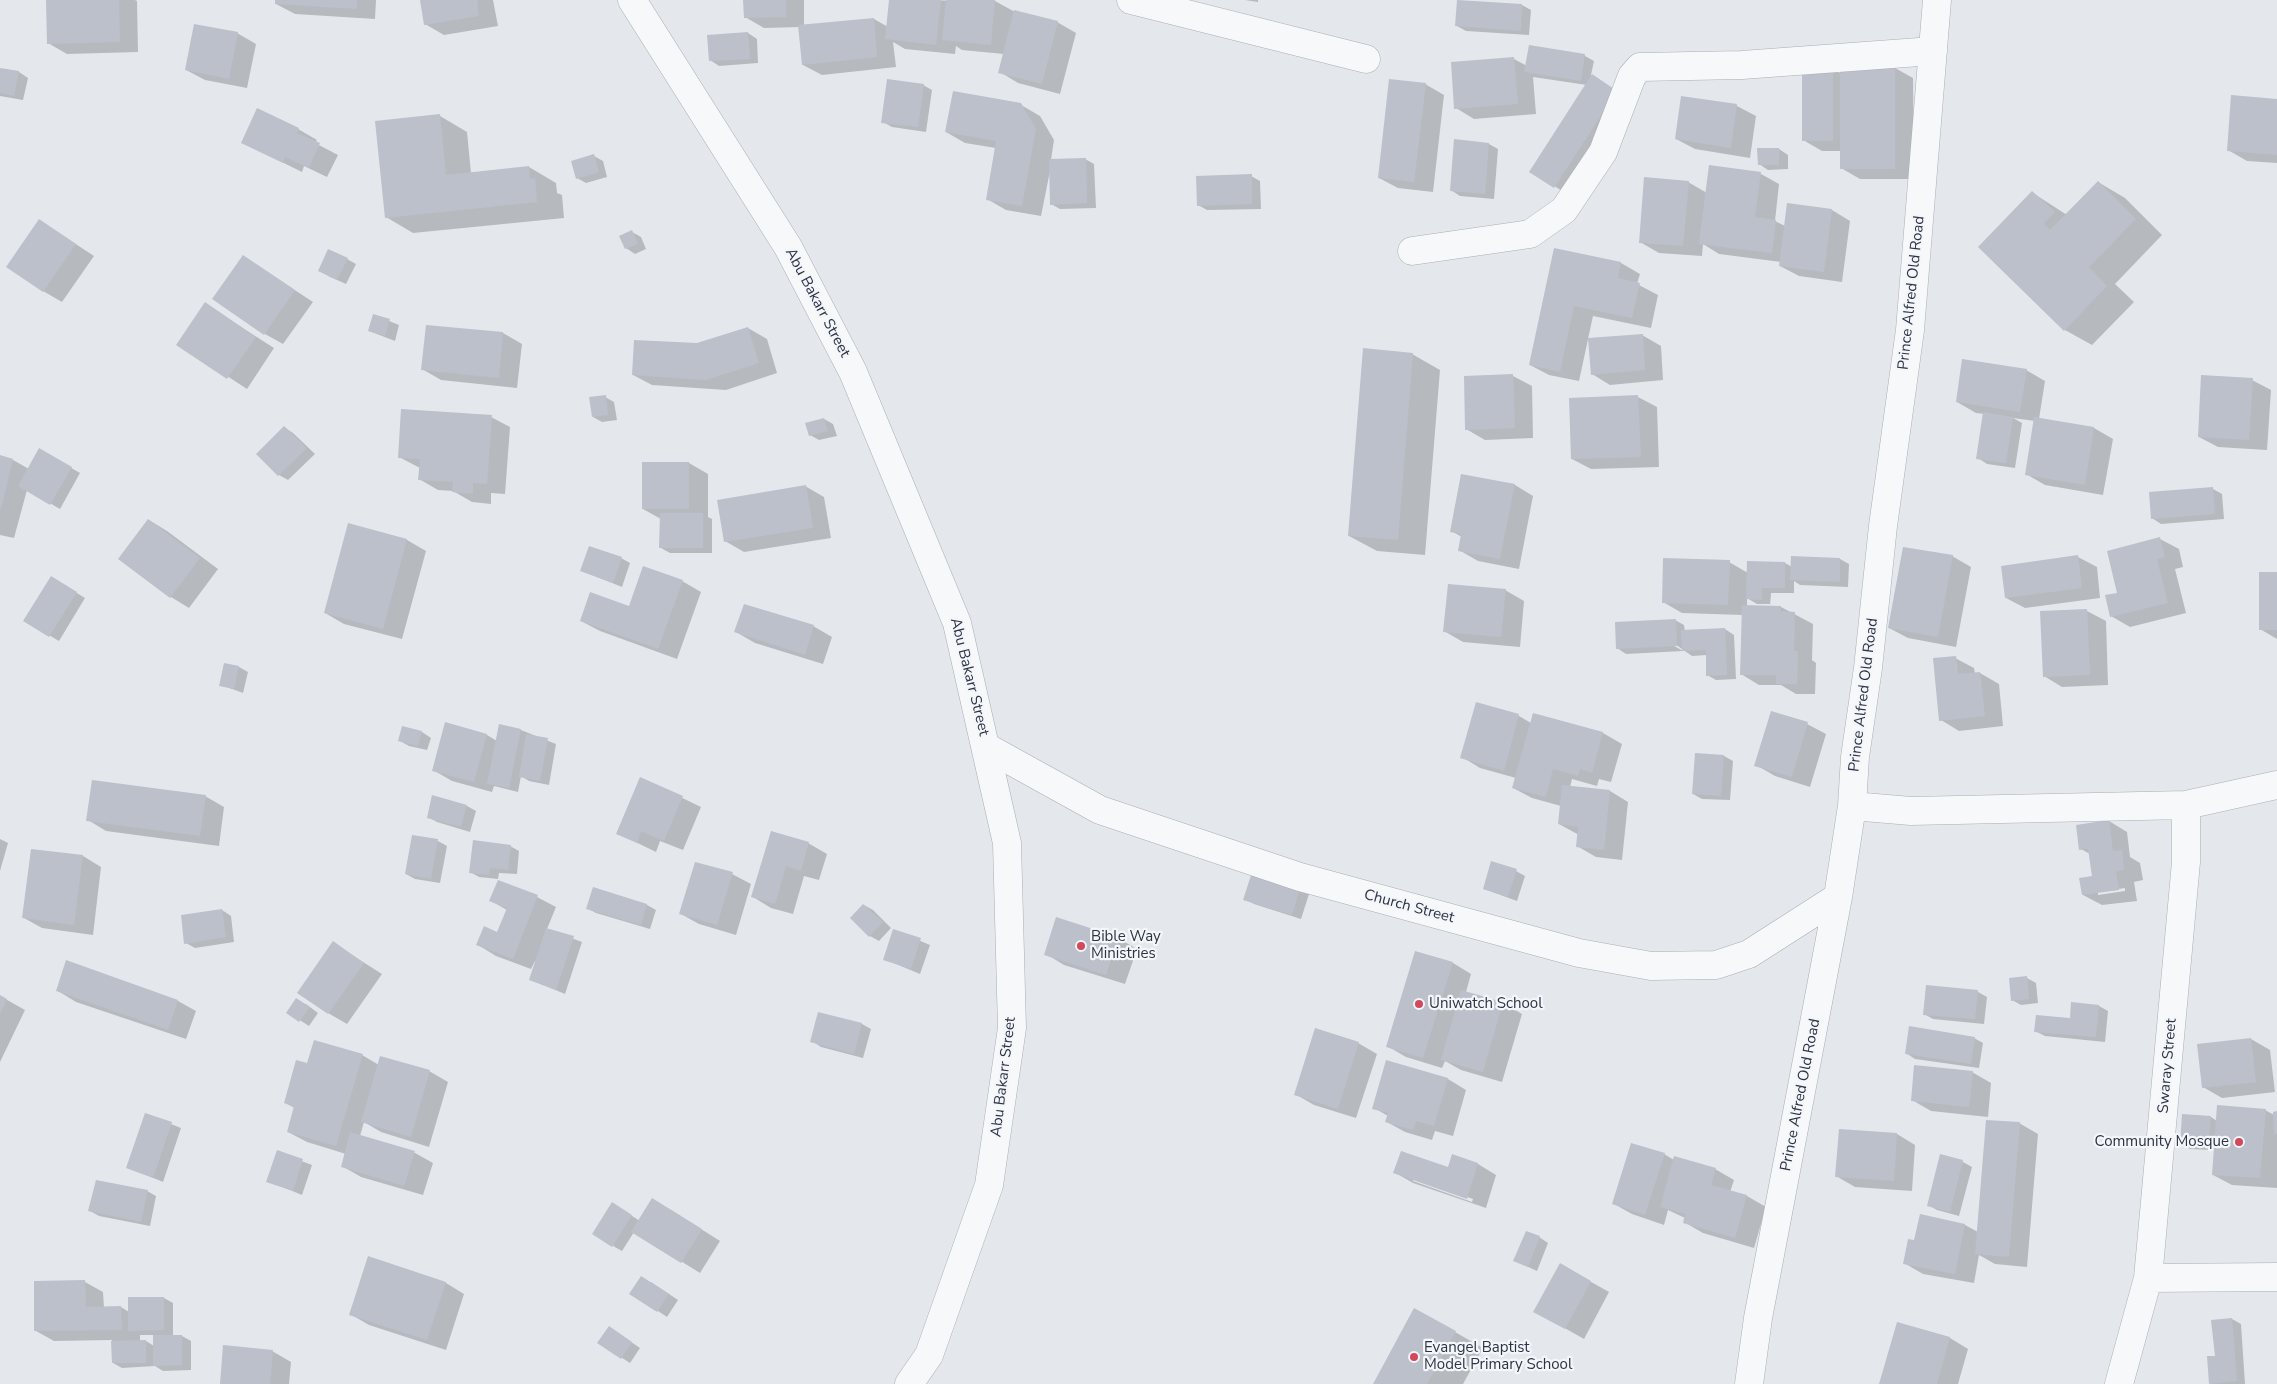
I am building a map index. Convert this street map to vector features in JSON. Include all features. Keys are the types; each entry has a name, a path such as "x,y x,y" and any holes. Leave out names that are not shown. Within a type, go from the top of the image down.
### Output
{"street":[{"name":"Abu Bakarr Street","path":"632,0 788,247 853,372 957,623 1007,843 1012,1028 989,1185 929,1355 910,1384"},
{"path":"1131,0 1366,59"},
{"name":"Prince Alfred Old Road","path":"1749,1384 1758,1318 1838,897 1852,806 1855,757 1868,668 1883,526 1910,330 1937,0"},
{"path":"1412,252 1530,234 1564,210 1603,152 1632,76 1640,67 1742,65 1933,51"},
{"name":"Church Street","path":"986,747 1100,810 1300,877 1579,953 1642,964 1716,965 1749,954 1838,897"},
{"path":"1852,806 1911,811 2186,805 2277,785"},
{"name":"Swaray Street","path":"2119,1384 2148,1278 2186,862 2186,805"},
{"path":"2148,1278 2277,1277"}],"building":[{"path":"46,0 119,0 120,42 47,44"},
{"path":"275,0 357,0 357,9 275,4"},
{"path":"420,0 477,0 479,16 424,25"},
{"path":"743,0 786,0 786,17 744,18"},
{"path":"889,0 941,0 936,45 885,39"},
{"path":"946,0 995,0 991,45 942,40"},
{"path":"1457,0 1522,4 1521,31 1455,26"},
{"path":"1014,10 1058,21 1042,84 998,73"},
{"path":"874,18 877,57 802,65 798,25"},
{"path":"194,24 238,32 229,79 185,70"},
{"path":"748,32 750,59 709,61 707,35"},
{"path":"1529,45 1585,54 1581,81 1524,72"},
{"path":"1514,57 1518,104 1454,109 1451,62"},
{"path":"1895,66 1895,169 1840,169 1840,67"},
{"path":"0,68 19,71 14,96 0,93"},
{"path":"1802,68 1833,68 1833,141 1802,141"},
{"path":"1592,74 1617,91 1554,188 1529,172"},
{"path":"887,79 924,84 918,127 881,123"},
{"path":"1389,79 1426,83 1414,182 1378,178"},
{"path":"953,91 1021,103 1036,129 1022,206 986,200 996,141 945,132"},
{"path":"2231,95 2277,99 2277,155 2227,151"},
{"path":"1681,96 1737,104 1731,148 1675,139"},
{"path":"257,108 299,128 297,133 320,143 309,168 285,157 283,163 241,143"},
{"path":"440,114 446,175 529,166 530,179 535,178 537,202 385,218 375,121"},
{"path":"1454,139 1489,143 1485,194 1450,191"},
{"path":"1757,148 1779,148 1779,165 1758,165"},
{"path":"594,154 599,172 576,179 571,161"},
{"path":"1086,158 1087,203 1050,205 1049,159"},
{"path":"1709,165 1761,172 1755,217 1776,220 1772,253 1699,244"},
{"path":"1252,174 1252,204 1197,206 1196,176"},
{"path":"1644,177 1689,181 1683,246 1639,243"},
{"path":"2098,181 2136,219 2089,267 2107,286 2064,331 1978,247 2032,191 2055,212 2044,223 2050,230"},
{"path":"1787,203 1832,209 1824,272 1779,266"},
{"path":"39,219 76,244 43,292 6,267"},
{"path":"632,230 638,244 625,249 619,236"},
{"path":"1554,248 1621,262 1618,278 1640,283 1632,318 1574,306 1560,372 1529,365"},
{"path":"328,249 348,258 337,280 318,271"},
{"path":"243,255 295,290 264,335 212,299"},
{"path":"205,302 256,337 227,379 176,345"},
{"path":"373,314 390,319 385,336 368,331"},
{"path":"426,325 503,332 499,378 421,370"},
{"path":"748,327 759,363 706,380 632,375 634,340 697,343"},
{"path":"1643,334 1645,370 1591,375 1588,338"},
{"path":"1363,348 1413,353 1398,540 1348,536"},
{"path":"1962,359 2027,369 2020,412 1956,402"},
{"path":"1513,374 1515,428 1465,430 1464,376"},
{"path":"2201,375 2253,378 2249,440 2198,437"},
{"path":"606,395 608,415 592,417 589,397"},
{"path":"1638,395 1641,457 1571,459 1569,398"},
{"path":"401,409 492,415 487,484 473,483 473,494 452,492 453,482 418,480 420,459 398,458"},
{"path":"1983,412 2013,417 2006,463 1976,459"},
{"path":"2034,417 2094,427 2085,485 2025,475"},
{"path":"824,418 828,431 809,436 805,423"},
{"path":"284,426 307,448 278,476 256,454"},
{"path":"39,448 72,467 50,505 18,486"},
{"path":"0,455 13,459 1,509 0,508"},
{"path":"642,462 689,462 689,509 642,509"},
{"path":"1461,474 1515,484 1500,559 1458,551 1461,534 1450,532"},
{"path":"806,485 813,528 724,542 717,500"},
{"path":"2213,487 2215,514 2151,519 2149,492"},
{"path":"660,513 703,513 703,548 659,548"},
{"path":"148,519 200,558 170,598 118,559"},
{"path":"348,523 407,539 383,629 324,613"},
{"path":"2160,537 2165,557 2157,559 2168,603 2110,617 2105,595 2117,593 2107,551"},
{"path":"589,546 622,557 613,583 580,571"},
{"path":"1903,547 1953,555 1938,637 1888,628"},
{"path":"2078,555 2082,588 2005,598 2001,566"},
{"path":"1791,556 1840,558 1840,582 1790,580"},
{"path":"1663,558 1730,560 1728,605 1662,603"},
{"path":"1747,561 1785,562 1785,588 1762,588 1762,600 1746,599"},
{"path":"643,566 683,580 658,649 580,621 590,592 629,606"},
{"path":"2259,572 2277,572 2277,630 2259,630"},
{"path":"51,576 77,592 49,637 23,621"},
{"path":"1448,584 1506,589 1501,637 1443,632"},
{"path":"744,604 814,625 805,655 734,632"},
{"path":"1742,605 1781,606 1781,611 1795,612 1794,651 1798,651 1797,684 1776,684 1776,675 1740,675"},
{"path":"2087,609 2090,675 2043,677 2040,611"},
{"path":"1676,619 1677,646 1616,649 1615,622"},
{"path":"1725,628 1727,675 1706,676 1706,650 1682,651 1681,630"},
{"path":"1956,656 1958,674 1980,672 1985,716 1939,721 1933,658"},
{"path":"224,663 239,666 234,689 219,686"},
{"path":"1476,702 1519,714 1504,771 1460,758"},
{"path":"1771,711 1808,722 1792,777 1754,766"},
{"path":"1533,713 1603,732 1592,773 1580,769 1578,776 1553,769 1546,797 1512,788"},
{"path":"445,722 487,734 474,782 432,771"},
{"path":"499,724 521,729 509,788 487,784"},
{"path":"402,726 422,731 418,746 398,741"},
{"path":"526,734 548,738 540,781 519,777"},
{"path":"1695,753 1724,755 1721,796 1692,794"},
{"path":"640,777 683,796 664,841 641,831 637,843 616,834"},
{"path":"92,780 206,795 200,836 86,821"},
{"path":"1562,785 1610,790 1604,850 1576,847 1578,827 1558,824"},
{"path":"432,795 467,805 461,827 427,818"},
{"path":"2109,820 2113,851 2122,850 2124,870 2116,871 2119,890 2082,895 2079,878 2092,876 2088,849 2079,850 2076,825"},
{"path":"771,831 809,842 801,871 786,866 775,904 751,897"},
{"path":"412,835 438,839 431,879 405,874"},
{"path":"473,840 511,845 508,870 490,868 489,875 469,873"},
{"path":"31,849 83,855 74,925 22,918"},
{"path":"1491,861 1517,869 1508,897 1483,889"},
{"path":"695,862 733,872 717,925 679,914"},
{"path":"1253,869 1301,885 1292,915 1243,900"},
{"path":"498,880 538,895 513,959 476,945 484,926 497,932 507,908 489,901"},
{"path":"593,887 647,904 641,925 586,909"},
{"path":"863,904 883,922 869,937 850,918"},
{"path":"222,909 226,937 184,944 181,915"},
{"name":"Bible Way Ministries","path":"1056,917 1118,937 1106,975 1044,955"},
{"path":"546,928 574,936 556,990 529,980"},
{"path":"893,929 921,938 911,969 883,960"},
{"path":"333,941 364,963 328,1014 297,993"},
{"name":"Uniwatch School","path":"1415,951 1453,962 1423,1058 1386,1047"},
{"path":"66,960 178,1000 168,1030 56,991"},
{"path":"2027,976 2029,999 2011,1001 2009,978"},
{"path":"1926,985 1978,990 1975,1019 1923,1015"},
{"path":"1461,990 1503,1002 1483,1072 1441,1060"},
{"path":"0,995 7,999 0,1014"},
{"path":"296,998 310,1007 299,1022 286,1013"},
{"path":"2071,1002 2099,1005 2096,1037 2034,1032 2036,1015 2070,1018"},
{"path":"818,1012 862,1023 854,1054 810,1042"},
{"path":"1909,1026 1975,1037 1971,1064 1905,1054"},
{"path":"1315,1028 1359,1042 1338,1109 1294,1095"},
{"path":"2251,1038 2256,1082 2202,1088 2197,1044"},
{"path":"314,1040 363,1054 336,1146 287,1132 294,1106 284,1103 296,1060 307,1063"},
{"path":"380,1056 430,1070 411,1137 361,1122"},
{"path":"1386,1060 1448,1078 1434,1126 1416,1121 1413,1130 1385,1122 1388,1113 1372,1109"},
{"path":"1914,1065 1973,1071 1969,1107 1911,1101"},
{"name":"Community Mosque","path":"2217,1105 2266,1109 2260,1178 2212,1175"},
{"path":"2277,1111 2277,1134 2274,1134 2273,1112"},
{"path":"145,1113 172,1122 153,1178 126,1168"},
{"path":"2182,1114 2211,1116 2208,1146 2180,1144"},
{"path":"1986,1120 2020,1122 2009,1257 1975,1254"},
{"path":"1839,1129 1897,1133 1894,1181 1835,1177"},
{"path":"350,1132 415,1151 404,1186 341,1167"},
{"path":"1631,1143 1665,1153 1645,1215 1612,1204"},
{"path":"277,1150 303,1159 293,1191 266,1182"},
{"path":"1401,1151 1448,1167 1452,1154 1478,1163 1467,1199 1393,1173"},
{"path":"1940,1154 1963,1160 1950,1212 1927,1206"},
{"path":"1674,1156 1716,1168 1711,1185 1747,1195 1735,1238 1683,1223 1685,1214 1660,1207"},
{"path":"96,1180 148,1190 141,1222 88,1211"},
{"path":"652,1198 702,1229 681,1263 631,1232"},
{"path":"612,1202 632,1215 612,1247 592,1234"},
{"path":"1920,1214 1965,1224 1955,1274 1903,1264 1908,1239 1914,1240"},
{"path":"1526,1231 1540,1236 1528,1267 1513,1261"},
{"path":"368,1256 446,1282 427,1340 349,1315"},
{"path":"1560,1263 1591,1281 1565,1329 1533,1312"},
{"path":"641,1276 669,1294 657,1312 629,1294"},
{"path":"85,1280 86,1307 121,1306 122,1330 34,1331 34,1281"},
{"path":"128,1297 164,1297 164,1330 128,1331"},
{"name":"Evangel Baptist Model Primary School","path":"1414,1308 1456,1331 1427,1384 1373,1384"},
{"path":"2232,1318 2237,1381 2209,1384 2207,1356 2215,1356 2211,1320"},
{"path":"1897,1322 1950,1337 1937,1384 1879,1384"},
{"path":"609,1326 632,1342 621,1359 597,1343"},
{"path":"153,1335 182,1335 182,1365 153,1366"},
{"path":"146,1340 146,1363 112,1363 111,1341"},
{"path":"223,1345 273,1350 270,1384 220,1384"}],"place":[{"name":"Bible Way Ministries","path":"1081,946"},
{"name":"Uniwatch School","path":"1419,1004"},
{"name":"Community Mosque","path":"2239,1142"},
{"name":"Evangel Baptist Model Primary School","path":"1414,1357"}]}
